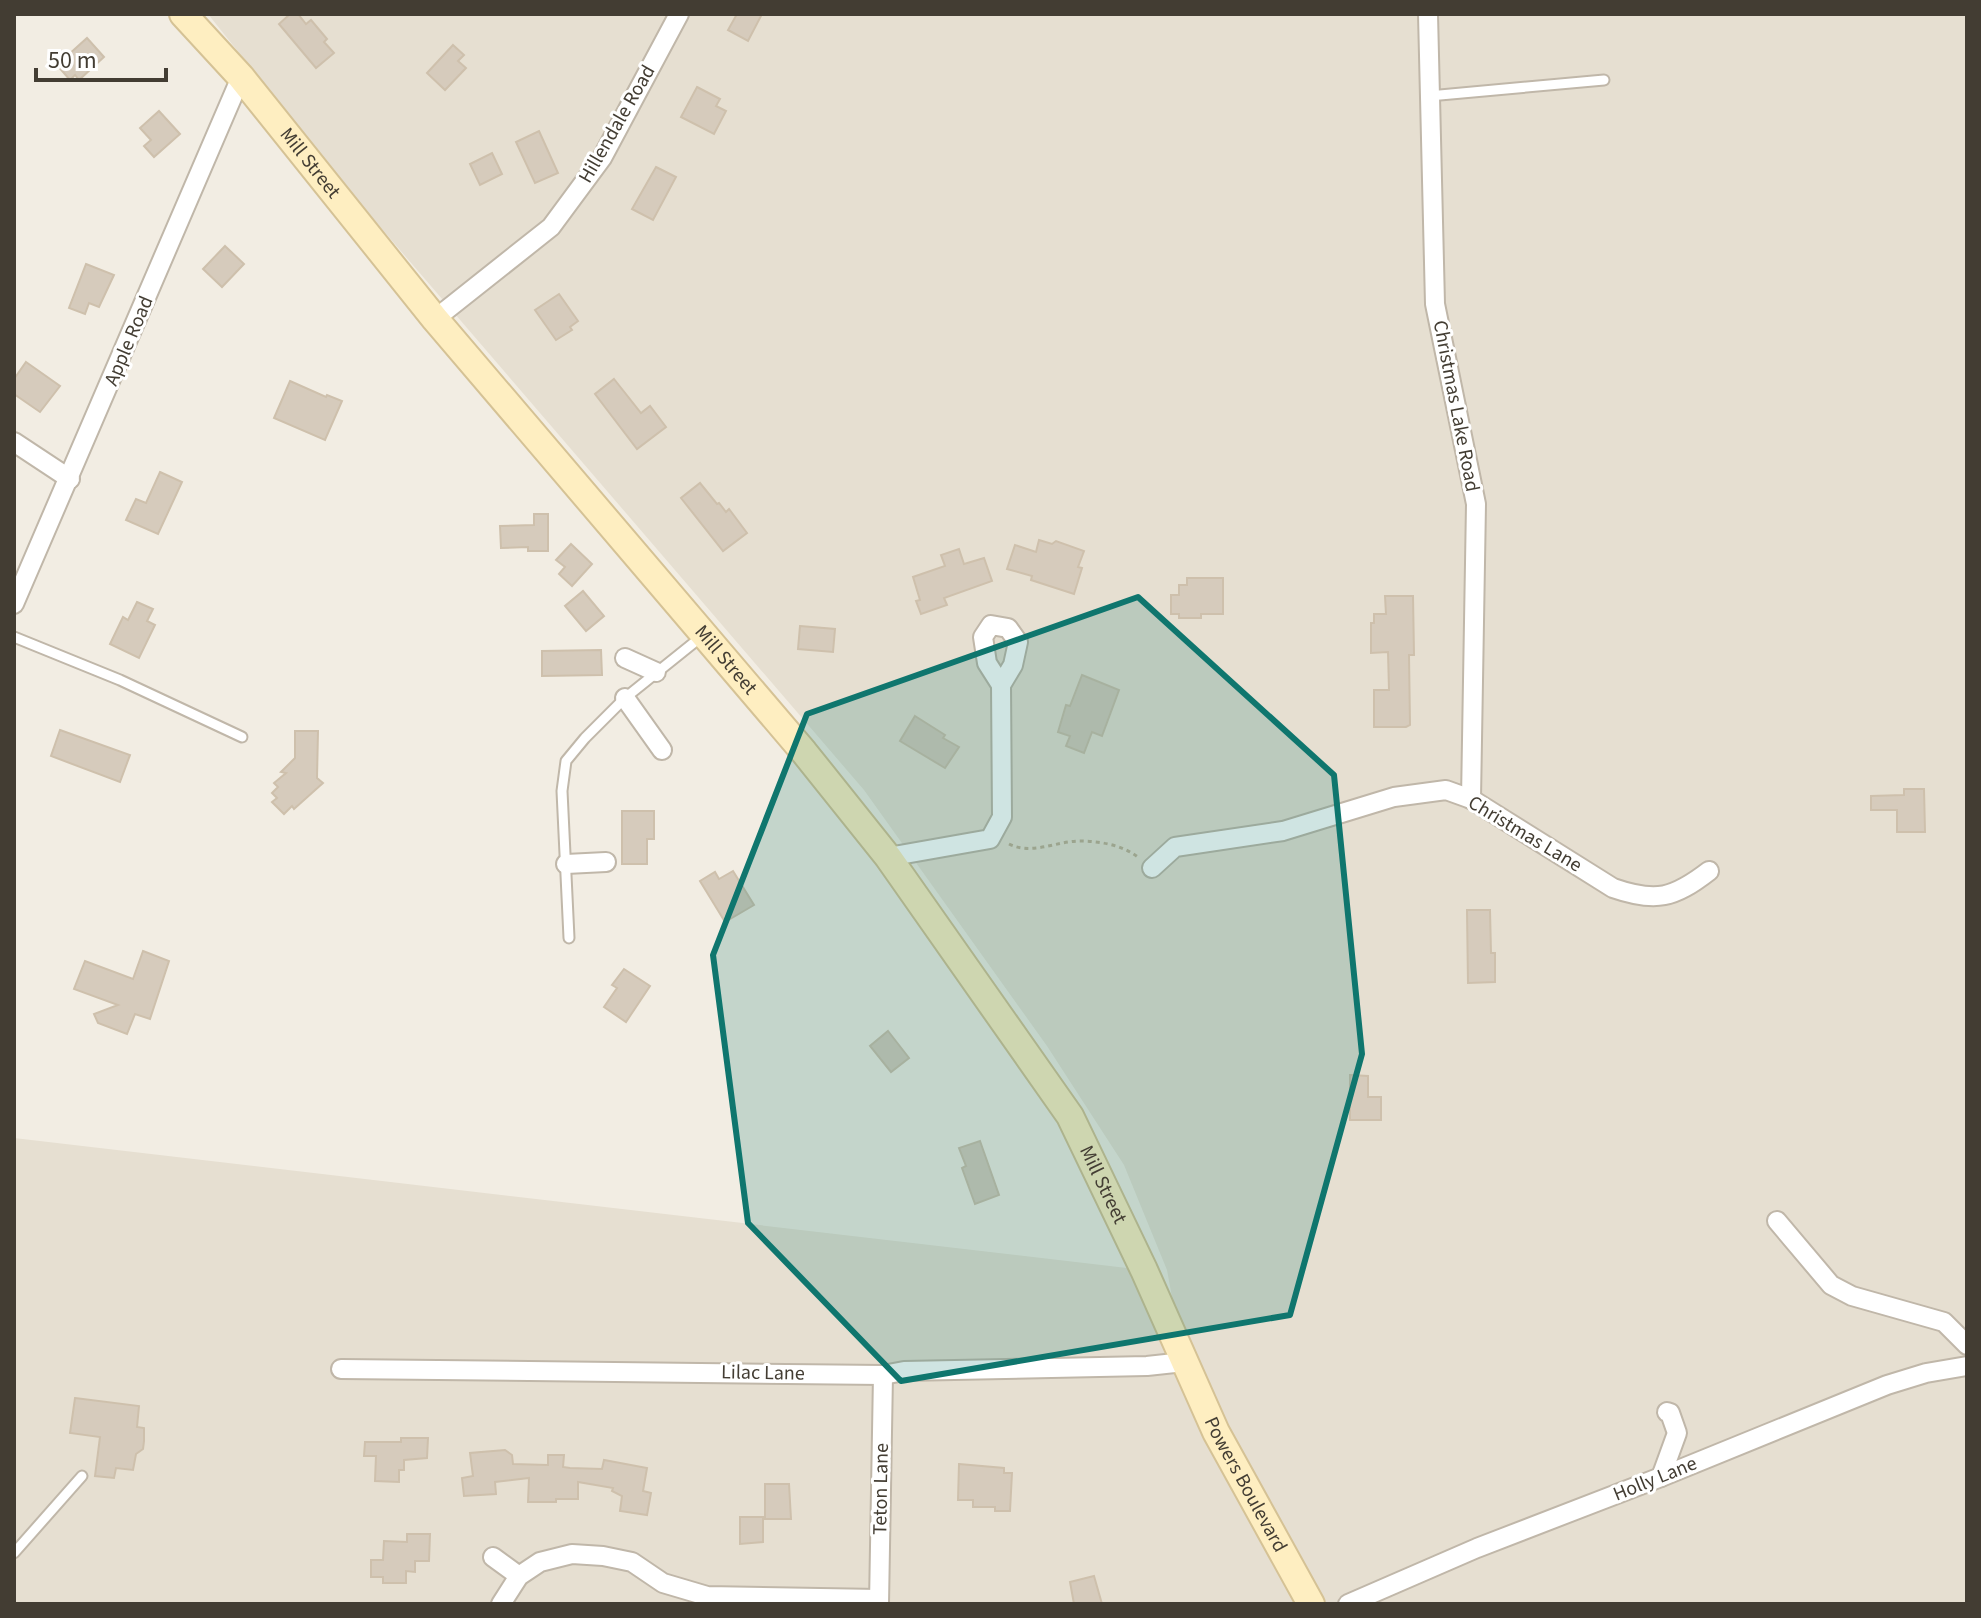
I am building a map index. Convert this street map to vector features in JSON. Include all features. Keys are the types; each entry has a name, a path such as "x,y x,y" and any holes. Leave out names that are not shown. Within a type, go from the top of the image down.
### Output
{"main road":[{"name":"Mill Street","path":"183,14 241,77 435,319 888,857 1070,1116 1184,1362"},
{"name":"Powers Boulevard","path":"1184,1362 1216,1432 1311,1604"}],"street":[{"name":"Hillendale Road","path":"435,319 551,227 602,158 679,14"},
{"name":"Christmas Lake Road","path":"1428,14 1435,304 1476,504 1471,799"},
{"name":"Apple Road","path":"14,604 241,77"},
{"path":"14,442 70,479"},
{"path":"625,658 656,672"},
{"path":"888,857 990,839 1002,817 1001,685"},
{"path":"625,698 662,750"},
{"name":"Christmas Lane","path":"1152,868 1175,847 1283,831 1394,797 1446,790 1471,799 1613,888 1638,896 1665,897 1687,888 1709,871"},
{"path":"566,864 606,862"},
{"path":"1777,1221 1831,1285 1852,1296 1944,1322 1967,1345"},
{"name":"Lilac Lane","path":"341,1369 883,1375 904,1371 1147,1366 1184,1362"},
{"name":"Holly Lane","path":"1348,1604 1477,1548 1887,1385 1926,1373 1967,1366"},
{"name":"Teton Lane","path":"879,1602 883,1375"},
{"path":"1661,1477 1677,1433 1667,1412"},
{"path":"501,1604 519,1576 540,1562 572,1554 632,1562 663,1583 707,1596 879,1602"},
{"path":"493,1557 519,1576"}],"lane":[{"path":"1429,96 1604,80"},
{"path":"569,938 562,791 566,761 625,698 704,635"},
{"path":"14,637 120,680 242,737"},
{"path":"14,1553 82,1476"}],"path":[{"path":"993,833 1013,846 1040,848 1078,841 1126,847 1152,868"}],"highlighted area":[{"path":"1138,597 1334,775 1362,1054 1290,1315 901,1381 748,1223 713,955 807,714"}],"shaded area":[{"path":"208,14 1967,14 1967,1604 14,1604 14,1138 1144,1270 1183,1357 1167,1270 1124,1165 1047,1046 864,790 357,200"}],"building":[{"path":"290,14 298,14 306,24 311,20 334,53 316,68 279,24"},
{"path":"737,14 762,14 748,41 728,30"},
{"path":"87,38 104,57 79,80 75,75 70,80 57,65"},
{"path":"453,45 464,55 458,61 466,68 445,90 427,73"},
{"path":"697,87 720,99 716,106 726,111 714,134 681,117"},
{"path":"159,111 180,134 154,157 144,146 151,140 140,128"},
{"path":"539,131 558,173 535,183 516,142"},
{"path":"492,153 502,174 480,185 470,164"},
{"path":"656,167 676,177 653,220 632,209"},
{"path":"225,246 244,264 222,287 203,269"},
{"path":"86,264 114,275 99,307 89,303 85,314 69,308"},
{"path":"559,294 578,321 570,327 572,330 556,340 535,310"},
{"path":"26,362 60,386 40,412 14,394 14,379"},
{"path":"614,379 641,413 650,406 666,427 637,449 595,394"},
{"path":"290,381 342,401 325,440 274,418"},
{"path":"160,472 182,482 158,534 126,520 136,499 146,503"},
{"path":"700,483 717,504 726,512 729,509 747,533 723,551 681,498"},
{"path":"534,514 548,514 548,551 528,551 528,547 501,548 500,526 534,525"},
{"path":"1039,540 1052,544 1056,541 1084,551 1074,594 1007,569 1015,545 1036,552"},
{"path":"571,544 592,564 572,586 559,574 565,567 556,560"},
{"path":"959,549 964,564 984,558 992,581 944,598 947,605 921,614 913,577 945,566 941,555"},
{"path":"1187,578 1223,578 1223,614 1179,618 1179,614 1171,614 1171,595 1179,595 1179,585 1187,585"},
{"path":"583,591 604,616 586,631 565,606"},
{"path":"1385,596 1413,596 1414,655 1409,655 1410,725 1406,727 1374,727 1374,690 1389,690 1388,652 1371,653 1371,623 1374,623 1374,614 1386,614"},
{"path":"137,602 153,609 147,621 155,625 139,658 110,644 123,617 128,620"},
{"path":"800,626 835,629 833,652 798,649"},
{"path":"601,650 602,675 542,676 542,651"},
{"path":"1082,675 1119,690 1102,736 1092,732 1084,753 1066,746 1070,736 1058,732 1066,705 1070,706"},
{"path":"915,716 959,747 945,768 900,741"},
{"path":"60,730 130,755 120,782 51,756"},
{"path":"295,731 318,731 317,778 323,783 284,814 272,802 277,798 272,793 278,787 274,783 286,773 281,772 295,758"},
{"path":"1904,789 1924,789 1925,832 1897,832 1897,810 1871,810 1871,796 1904,795"},
{"path":"622,811 654,811 654,839 647,839 647,864 622,864"},
{"path":"733,871 754,905 725,922 700,881 715,872 719,879"},
{"path":"1467,910 1490,910 1495,982 1468,983"},
{"path":"143,951 169,961 150,1019 135,1014 127,1034 98,1023 94,1014 118,1005 74,989 85,961 133,979"},
{"path":"624,969 650,986 626,1022 604,1007 617,988 612,985"},
{"path":"888,1031 909,1058 891,1072 870,1046"},
{"path":"1350,1075 1368,1076 1368,1097 1381,1097 1381,1120 1350,1120"},
{"path":"980,1141 999,1195 975,1204 962,1168 966,1166 959,1148"},
{"path":"75,1398 139,1406 137,1427 144,1428 144,1441 143,1449 136,1454 133,1470 116,1468 114,1478 95,1476 100,1437 70,1433"},
{"path":"401,1438 428,1438 427,1458 404,1460 404,1470 399,1470 399,1482 375,1481 376,1456 364,1456 365,1442 401,1442"},
{"path":"505,1450 512,1455 513,1464 548,1465 548,1455 564,1455 563,1467 602,1469 604,1460 647,1468 643,1491 651,1493 647,1515 620,1511 622,1496 612,1491 613,1488 578,1482 578,1499 556,1499 556,1502 528,1502 529,1478 495,1482 496,1494 464,1496 462,1478 473,1476 470,1453"},
{"path":"959,1464 1004,1468 1004,1473 1012,1473 1010,1511 973,1507 973,1500 958,1500"},
{"path":"765,1484 789,1484 791,1519 765,1519"},
{"path":"740,1517 763,1517 763,1542 740,1544"},
{"path":"407,1534 430,1534 429,1561 415,1561 415,1572 406,1571 406,1583 383,1583 383,1577 371,1577 371,1560 383,1560 384,1541 407,1542"},
{"path":"1094,1576 1102,1604 1074,1604 1070,1582"}]}
